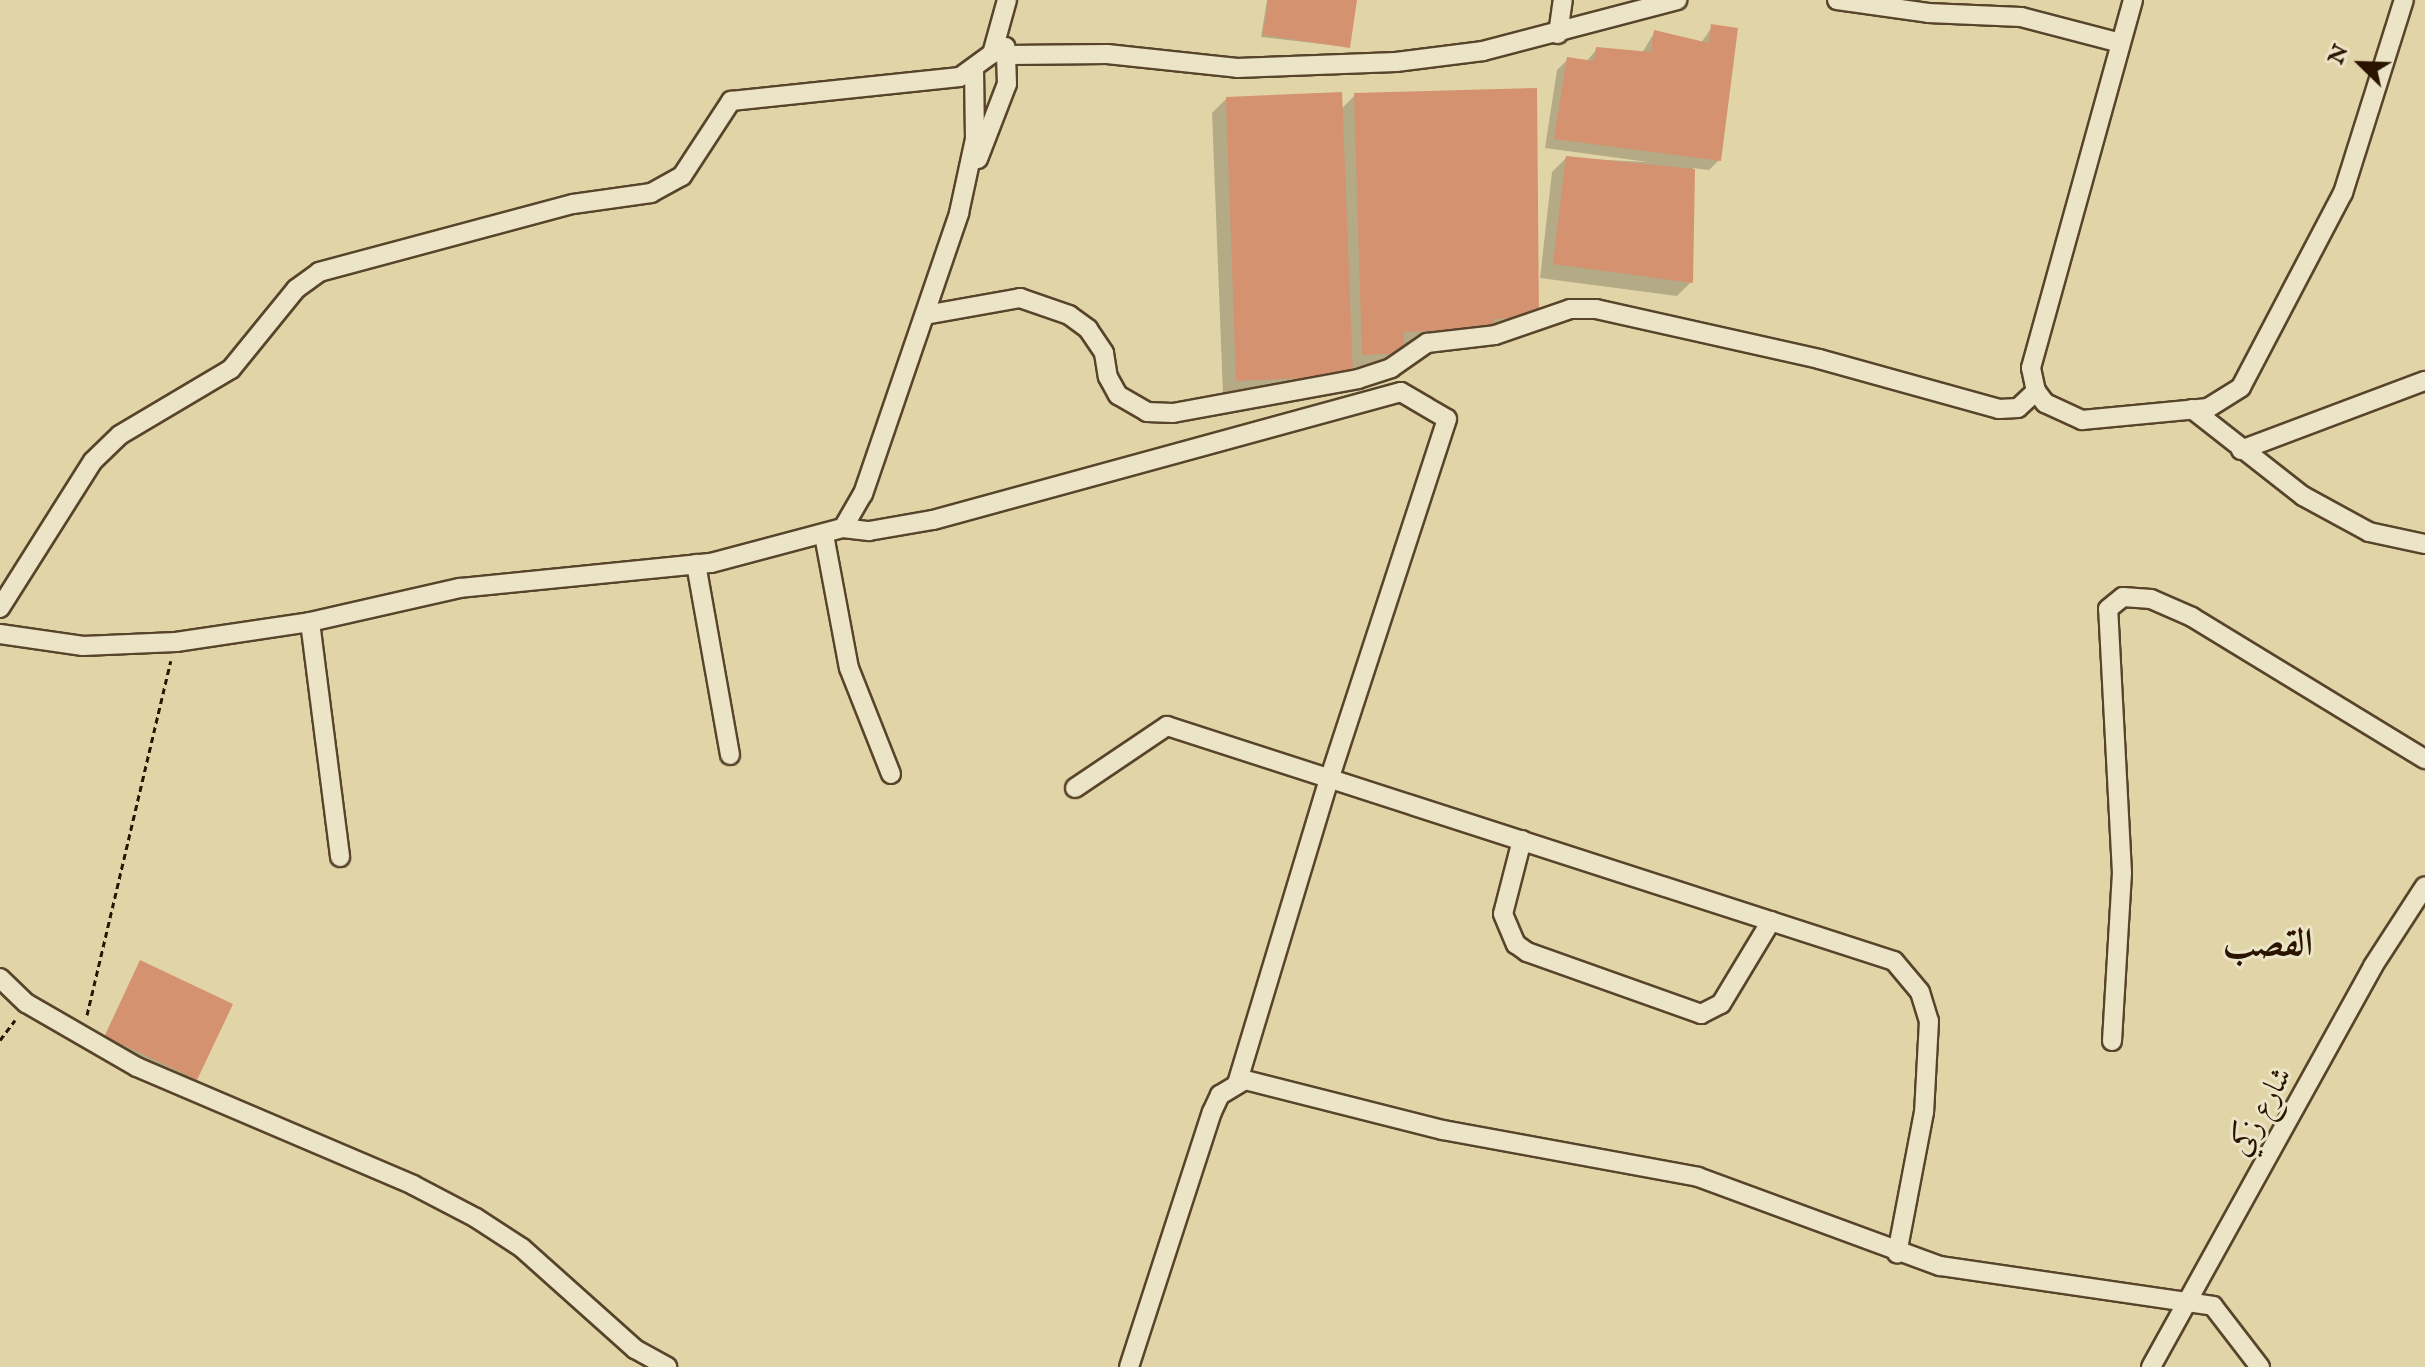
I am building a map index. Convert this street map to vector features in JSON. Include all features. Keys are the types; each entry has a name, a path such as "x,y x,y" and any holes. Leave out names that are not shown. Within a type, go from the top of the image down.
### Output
{"street":[{"path":"0,608 93,461 120,435 231,369 296,289 319,272 573,204 651,193 682,176 731,101 942,82 974,70 992,54 1007,0"},
{"path":"1558,34 1563,0"},
{"path":"1008,55 1107,54 1237,68 1321,65 1483,51 1558,34 1677,0"},
{"path":"1837,0 1928,13 2021,17 2117,42"},
{"path":"2133,0 2117,42 2031,368 2036,391 2062,415 2082,420 2192,409 2226,401 2262,352 2343,193 2404,0"},
{"path":"843,528 863,494 969,175 1000,109 1008,55 1001,28"},
{"path":"969,175 975,139 974,70"},
{"path":"925,315 1020,298 1069,315 1088,329 1104,353 1108,377 1118,395 1147,412 1173,413 1358,379 1391,368 1427,343 1495,335 1570,309 1596,309 1819,359 1999,409 2018,408 2036,391"},
{"path":"2241,450 2425,381"},
{"path":"0,634 83,646 176,642 310,622 460,588 696,564 843,528 869,531 933,520 1401,392 1447,419 1329,779 1237,1083"},
{"path":"2192,409 2303,496 2369,532 2425,544"},
{"path":"824,535 849,668 891,774"},
{"path":"696,564 730,755"},
{"path":"2112,1041 2122,873 2108,609 2123,597 2151,599 2192,617 2425,759"},
{"path":"310,622 340,857"},
{"path":"1075,788 1167,726 1894,961 1920,992 1929,1021 1924,1112 1897,1253"},
{"path":"1522,840 1503,914 1516,944 1701,1014 1721,1004 1771,921"},
{"name":"شارع زكي","path":"2151,1367 2191,1301 2373,966 2425,886"},
{"path":"0,978 26,1003 198,1097 413,1185 476,1218 522,1248 635,1349 667,1367"},
{"path":"1129,1367 1212,1112 1220,1095 1237,1083 1259,1082 1443,1130 1698,1177 1897,1253 1991,1277 2213,1306 2260,1367"}],"path":[{"path":"83,1034 176,642"},
{"path":"0,1040 26,1003"}],"building":[{"path":"1268,0 1357,0 1350,48 1263,35"},
{"path":"1711,24 1738,28 1721,161 1554,139 1567,57 1594,61 1596,47 1651,52 1654,30 1709,43"},
{"path":"1537,88 1539,317 1493,319 1494,328 1404,332 1404,353 1362,355 1354,93"},
{"path":"1342,92 1353,376 1236,381 1226,97"},
{"path":"1566,156 1695,169 1693,283 1553,264"},
{"path":"140,960 233,1004 197,1080 105,1036"}],"district":[{"name":"القصب","path":"2268,946"}]}
